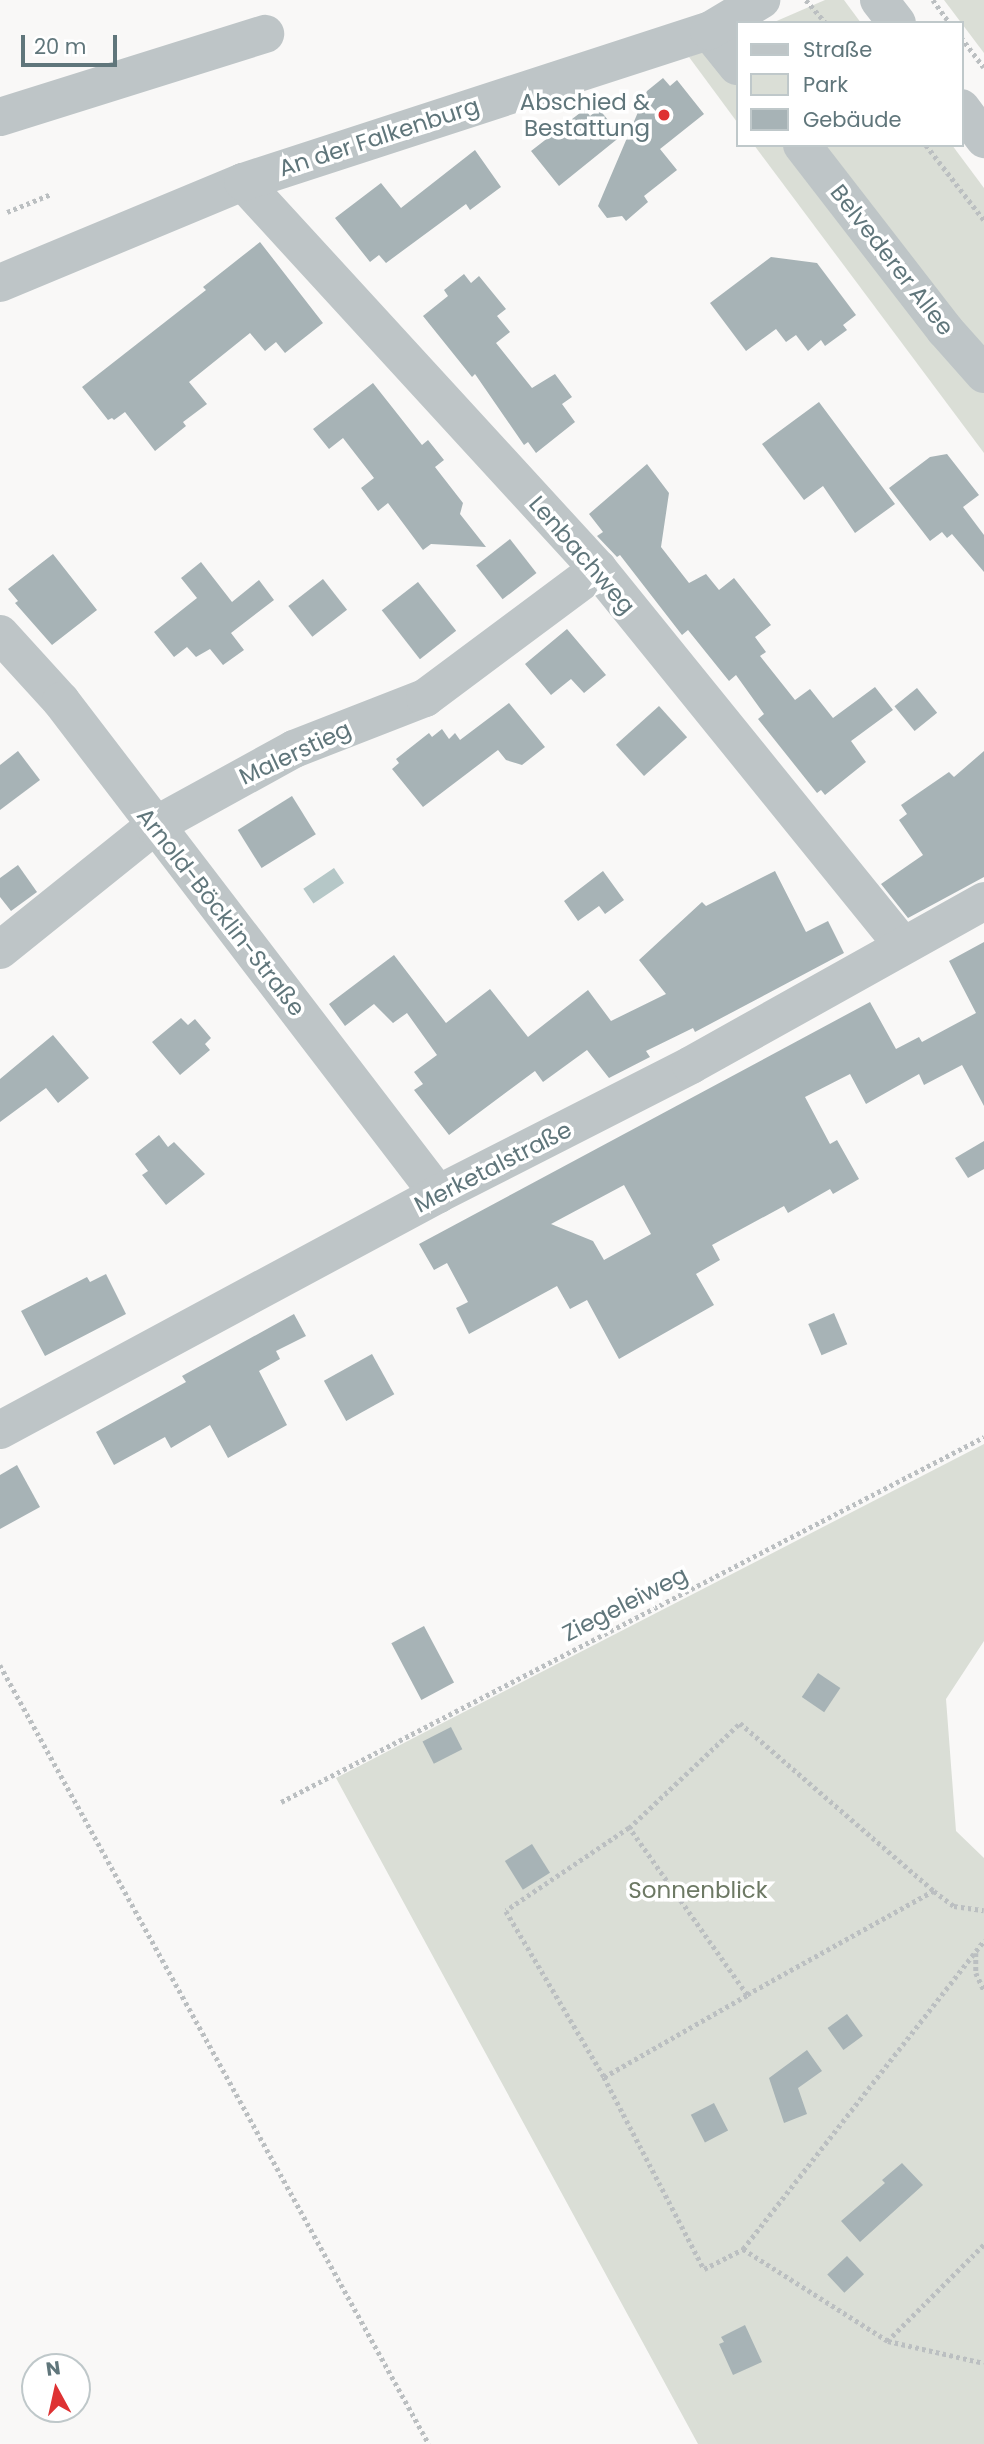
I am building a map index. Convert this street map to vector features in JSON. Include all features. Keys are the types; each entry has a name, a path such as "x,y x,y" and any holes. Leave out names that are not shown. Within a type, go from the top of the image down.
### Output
{"street":[{"name":"An der Falkenburg","path":"0,284 70,243 243,182 709,31 761,0"},
{"path":"879,0 895,21"},
{"path":"709,31 736,65"},
{"path":"0,117 265,34"},
{"path":"963,111 984,139"},
{"name":"Belvederer Allee","path":"804,147 945,330 984,374"},
{"name":"Lenbachweg","path":"243,182 598,569 902,945"},
{"name":"Malerstieg","path":"0,950 154,826 294,749 425,698 598,569"},
{"name":"Arnold-Böcklin-Straße","path":"0,634 61,701 438,1194"},
{"name":"Merketalstraße","path":"0,1430 438,1194 691,1065 984,901"}],"path":[{"path":"806,0 824,21"},
{"path":"933,0 949,21"},
{"path":"963,40 984,67"},
{"path":"928,147 984,220"},
{"path":"7,212 51,194"},
{"name":"Ziegeleiweg","path":"281,1802 984,1437"},
{"path":"0,1665 429,2444"},
{"path":"984,1910 954,1906 934,1891 740,1723 629,1828 506,1911 604,2077 704,2269 743,2249 984,1940"},
{"path":"629,1828 747,1995"},
{"path":"604,2077 934,1891"},
{"path":"976,1952 976,1973 984,1990"},
{"path":"888,2341 984,2245"},
{"path":"743,2249 888,2341 984,2363"}],"green space":[{"path":"825,0 844,0 860,21 777,21"},
{"path":"944,0 984,0 984,53 963,25 963,21 960,21"},
{"path":"736,37 736,121 689,57"},
{"path":"755,147 953,147 984,188 984,453"},
{"name":"Sonnenblick","path":"984,1444 984,1641 946,1699 956,1831 984,1858 984,2444 698,2444 336,1778"}],"shaded area":[{"path":"334,868 344,883 313,904 303,889"}],"building":[{"path":"663,78 670,86 677,80 704,114 660,149 677,170 644,196 648,202 626,221 622,216 607,218 598,206 647,91"},
{"path":"585,109 590,116 599,109 621,136 559,186 531,151"},
{"path":"475,150 501,187 470,210 466,204 386,263 379,255 370,262 335,218 381,183 401,208"},
{"path":"260,242 323,323 285,353 276,342 265,351 250,333 189,382 207,404 183,422 186,426 155,451 125,412 114,420 108,420 82,387 206,290 203,287"},
{"path":"771,257 817,263 856,315 843,325 847,330 825,346 821,340 808,351 796,335 786,342 776,329 746,351 710,303"},
{"path":"464,274 471,283 479,276 506,309 497,316 510,332 496,343 532,388 555,374 572,397 562,404 575,422 536,453 528,442 524,445 475,374 472,377 423,316 448,296 444,290"},
{"path":"373,383 422,445 428,440 444,460 435,467 463,503 460,514 486,547 431,544 423,550 388,503 378,511 361,488 374,478 343,438 329,449 313,429"},
{"path":"819,402 895,504 855,533 823,486 804,500 762,444"},
{"path":"947,454 979,495 963,507 984,535 984,572 952,534 947,538 942,532 930,541 889,488 930,457"},
{"path":"647,464 669,493 661,547 689,583 706,574 719,590 734,578 771,625 755,637 766,652 760,656 795,700 810,689 833,718 875,687 893,710 851,741 866,762 825,795 821,790 817,793 758,719 764,714 736,675 729,681 688,630 682,635 620,555 617,557 597,536 603,532 589,514"},
{"path":"510,539 536,573 503,599 476,565"},
{"path":"53,554 97,610 52,645 15,603 18,601 8,589"},
{"path":"201,562 232,602 259,580 274,600 231,633 244,650 223,665 210,649 196,657 187,647 174,657 154,632 197,598 181,578"},
{"path":"323,579 347,610 312,637 288,606"},
{"path":"418,582 456,631 420,659 382,610"},
{"path":"567,629 606,675 584,693 571,679 551,695 525,664"},
{"path":"917,688 937,713 915,731 894,706"},
{"path":"509,703 545,747 522,765 506,760 498,750 423,807 392,769 399,763 396,759 429,733 432,737 442,729 449,739 455,733 460,740"},
{"path":"659,706 687,737 644,776 616,745"},
{"path":"18,751 40,780 0,810 0,765"},
{"path":"984,751 984,877 908,918 881,884 923,855 899,820 907,814 901,805 949,772 954,777"},
{"path":"292,796 316,834 262,868 238,830"},
{"path":"18,865 37,892 11,911 0,897 0,878"},
{"path":"603,871 624,900 605,914 599,906 578,921 564,901"},
{"path":"775,871 806,932 828,921 844,953 695,1032 693,1028 646,1051 650,1057 609,1078 587,1050 543,1082 535,1071 449,1135 414,1090 423,1084 414,1072 437,1055 407,1013 393,1023 374,1004 345,1026 329,1004 394,955 446,1023 490,989 528,1037 588,990 611,1021 666,994 639,960 702,902 706,906"},
{"path":"984,942 984,1106 962,1065 924,1085 919,1074 866,1104 850,1074 805,1097 830,1144 837,1140 859,1179 833,1194 830,1189 788,1213 784,1206 712,1245 720,1260 696,1274 714,1305 619,1359 587,1300 570,1309 557,1286 469,1334 456,1308 468,1302 447,1263 434,1270 419,1244 870,1002 896,1049 919,1037 922,1042 976,1013 949,961","holes":["624,1185 651,1234 604,1260 593,1241 551,1224"]},
{"path":"181,1018 188,1025 195,1019 211,1038 205,1044 210,1050 180,1075 152,1042"},
{"path":"53,1035 89,1078 58,1103 46,1088 0,1122 0,1079"},
{"path":"159,1135 168,1147 174,1142 205,1174 166,1205 142,1175 148,1171 135,1154"},
{"path":"984,1141 984,1169 968,1178 955,1158"},
{"path":"106,1274 126,1314 45,1356 21,1311 87,1277 90,1282"},
{"path":"834,1313 847,1344 822,1355 808,1324"},
{"path":"294,1314 306,1336 276,1351 280,1359 259,1371 287,1425 228,1458 210,1425 171,1448 165,1437 114,1465 96,1432 186,1382 182,1376"},
{"path":"372,1354 394,1394 346,1421 324,1381"},
{"path":"17,1465 40,1507 0,1529 0,1475"},
{"path":"424,1626 454,1683 421,1700 391,1643"},
{"path":"818,1673 840,1688 824,1712 802,1697"},
{"path":"451,1727 462,1749 434,1764 422,1742"},
{"path":"532,1844 550,1873 523,1890 505,1861"},
{"path":"847,2014 863,2036 843,2050 828,2028"},
{"path":"807,2050 822,2071 798,2088 807,2114 784,2123 769,2078"},
{"path":"714,2103 728,2131 705,2142 691,2115"},
{"path":"902,2163 923,2185 860,2242 841,2221 885,2183 882,2180"},
{"path":"847,2256 864,2274 844,2293 827,2274"},
{"path":"745,2325 762,2362 733,2375 719,2344 724,2342 721,2337"}],"place":[{"name":"Abschied & Bestattung","path":"664,115"}]}
